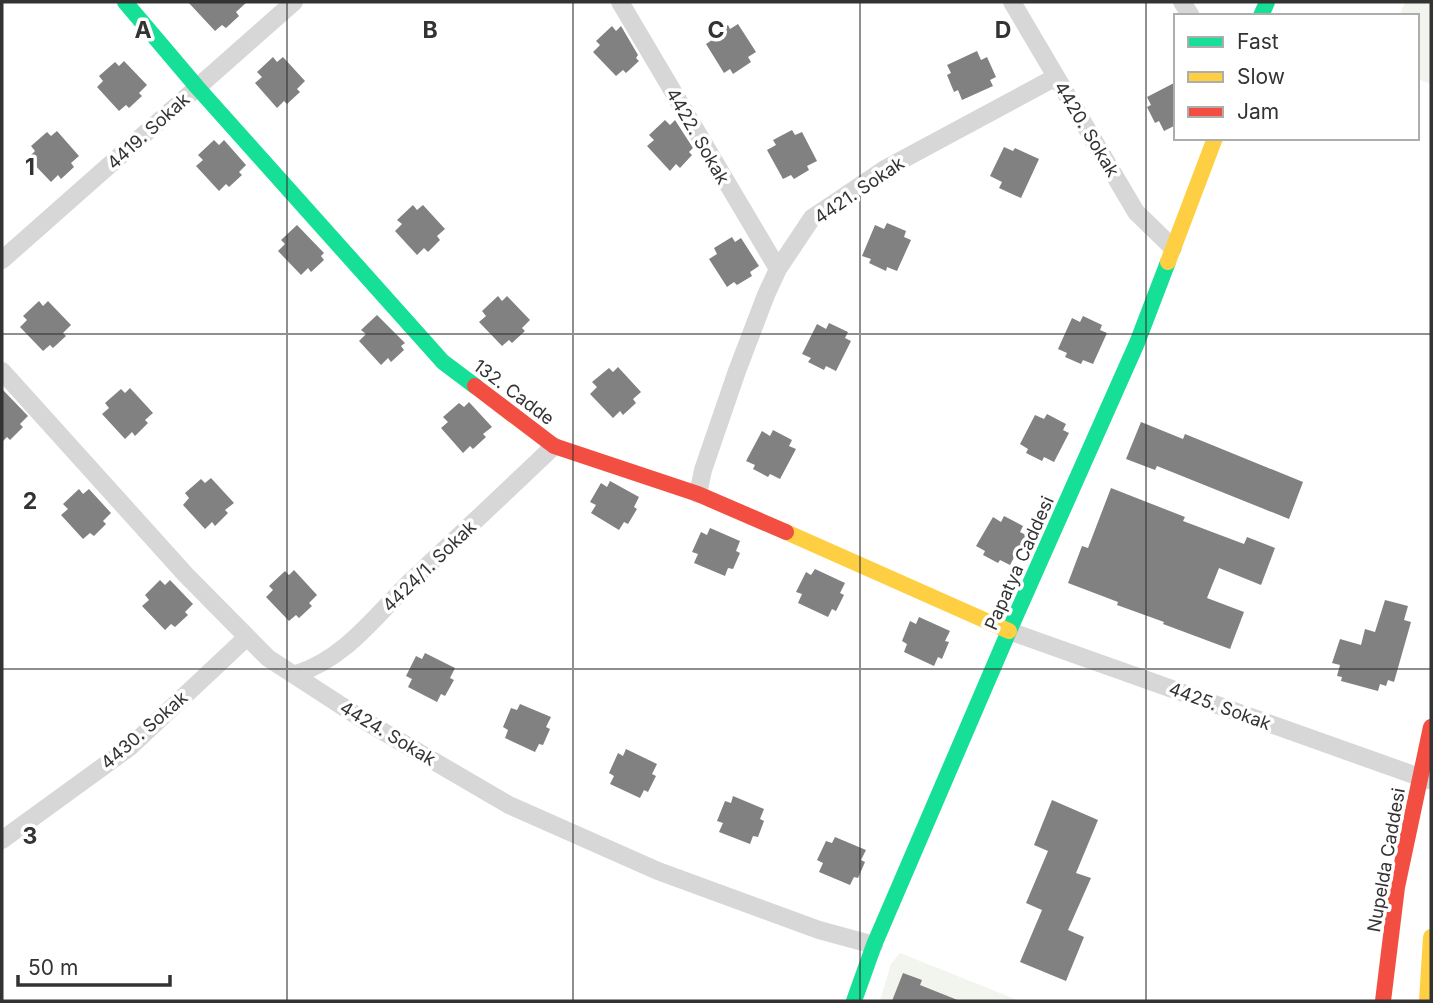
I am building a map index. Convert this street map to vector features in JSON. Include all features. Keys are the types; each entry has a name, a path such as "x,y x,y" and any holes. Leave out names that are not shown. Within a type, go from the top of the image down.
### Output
{"street":[{"name":"132. Cadde","path":"125,2 197,87 443,362 554,446 698,494 1009,631"},
{"name":"4419. Sokak","path":"2,260 294,2"},
{"name":"4422. Sokak","path":"620,2 778,269"},
{"name":"4420. Sokak","path":"1012,2 1136,212 1173,248"},
{"name":"4421. Sokak","path":"698,494 703,470 737,370 778,269 812,218 885,169 1056,77"},
{"name":"Papatya Caddesi","path":"854,1001 874,945 1009,631 1137,343 1214,140"},
{"name":"4424. Sokak","path":"2,371 186,575 268,658 365,721 509,805 658,871 819,930 874,945"},
{"name":"4424/1. Sokak","path":"296,674 309,670 354,640 409,583 554,446"},
{"name":"4425. Sokak","path":"1009,631 1426,779"},
{"name":"4430. Sokak","path":"2,840 130,747 247,637"},
{"name":"Nupelda Caddesi","path":"1383,1001 1397,887 1426,779 1431,727"},
{"path":"1427,1001 1431,937"}],"shaded area":[{"path":"1405,2 1431,2 1431,84 1419,80 1419,14 1400,14"},
{"path":"900,953 1020,1001 880,1001 891,964"}],"building":[{"path":"188,2 247,2 236,12 239,16 226,28 222,25 215,31"},
{"path":"738,24 756,52 748,57 751,62 733,74 730,69 724,73 706,44 715,38 713,35 728,25 730,29"},
{"path":"612,26 616,31 621,26 639,61 626,73 623,70 616,76 593,52 600,45 596,41"},
{"path":"977,51 981,60 987,57 996,77 990,80 993,86 962,100 958,90 954,92 947,75 951,73 947,65"},
{"path":"273,57 277,62 283,57 305,81 297,89 300,92 287,104 284,101 277,108 255,83 262,77 257,72"},
{"path":"124,61 147,85 139,93 142,96 129,108 126,105 119,111 97,87 103,81 99,76 115,62 119,66"},
{"path":"1174,83 1174,126 1164,131 1159,121 1155,123 1147,107 1151,105 1147,97"},
{"path":"665,120 670,125 675,120 693,148 689,152 692,155 680,168 676,164 670,171 647,146 654,140 649,135"},
{"path":"792,130 795,135 802,132 817,161 807,166 809,170 794,179 791,175 783,179 767,150 776,145 773,140"},
{"path":"57,131 79,156 71,163 74,167 61,179 58,175 51,182 28,158 35,151 31,146 47,132 51,136"},
{"path":"214,140 219,145 224,140 246,165 239,172 242,175 229,187 226,184 219,191 196,166 203,160 198,155"},
{"path":"1004,147 1013,151 1015,148 1039,159 1021,198 999,188 1002,182 990,176"},
{"path":"413,205 417,210 423,205 445,229 437,236 440,240 428,252 424,248 417,255 395,231 402,224 397,220"},
{"path":"887,223 906,231 904,237 911,240 897,271 887,267 886,271 869,263 871,259 862,256 875,225 884,229"},
{"path":"297,225 324,253 321,256 324,260 311,272 308,268 301,275 278,251 285,244 281,240"},
{"path":"732,237 735,242 741,238 759,266 750,272 752,276 737,285 734,282 727,287 709,259 717,254 714,248"},
{"path":"498,296 502,301 507,296 530,320 522,328 525,331 512,343 509,340 502,346 479,322 486,316 482,311"},
{"path":"39,301 43,306 48,301 71,325 63,333 66,336 53,348 50,345 43,351 20,327 27,320 23,316"},
{"path":"377,315 405,343 401,346 404,350 391,362 388,358 381,365 359,341 366,334 361,330"},
{"path":"1083,316 1102,325 1100,330 1107,333 1093,364 1083,360 1081,364 1065,357 1067,353 1058,349 1072,318 1080,322"},
{"path":"829,323 848,332 845,338 851,341 836,371 826,366 824,370 808,362 811,358 802,354 817,324 826,329"},
{"path":"618,367 641,392 633,399 636,403 623,415 620,411 613,418 590,394 597,387 592,382 609,368 613,372"},
{"path":"130,388 153,413 145,420 148,423 135,436 132,432 125,439 102,414 109,408 105,403 121,389 125,393"},
{"path":"2,389 28,416 20,424 23,427 10,440 7,437 2,442"},
{"path":"469,402 492,427 483,434 486,437 473,449 470,446 463,453 441,428 448,422 443,417 459,403 464,407"},
{"path":"1047,414 1066,424 1063,430 1069,433 1054,462 1044,457 1042,461 1026,453 1028,449 1020,444 1035,415 1044,419"},
{"path":"1141,422 1183,439 1185,434 1303,482 1289,519 1157,466 1155,470 1126,459"},
{"path":"773,430 792,440 789,446 796,449 780,479 770,474 768,477 753,469 755,465 746,461 762,431 770,436"},
{"path":"211,478 234,503 225,510 228,513 215,526 212,522 205,529 183,505 189,498 185,493 201,479 205,483"},
{"path":"610,481 639,497 634,507 637,509 628,524 624,522 619,530 591,513 596,505 590,502 601,483 607,487"},
{"path":"1111,488 1185,517 1183,521 1244,544 1247,537 1275,548 1261,585 1219,568 1207,598 1244,612 1230,649 1163,624 1164,622 1117,605 1118,602 1068,583 1082,546 1088,548"},
{"path":"79,489 83,494 89,489 111,513 103,521 106,524 94,536 90,533 83,539 61,515 68,509 63,504"},
{"path":"1004,516 1023,526 1020,532 1026,535 1010,565 1000,560 998,563 983,555 985,551 976,546 993,517 1001,522"},
{"path":"710,528 740,541 736,551 740,553 733,569 728,568 725,576 694,563 698,554 692,552 701,532 707,535"},
{"path":"815,569 845,583 840,593 844,595 836,611 832,609 828,617 798,603 802,594 796,592 806,572 811,575"},
{"path":"294,570 317,595 309,603 312,606 299,618 296,615 289,621 266,597 273,590 269,586 285,571 289,575"},
{"path":"160,580 165,585 170,580 193,604 185,612 188,615 175,627 171,624 165,630 142,606 149,600 145,595"},
{"path":"1385,600 1408,606 1404,620 1411,622 1394,682 1388,680 1386,686 1380,684 1378,691 1341,681 1342,677 1337,676 1340,665 1332,663 1340,639 1361,645 1365,629 1375,632"},
{"path":"919,617 950,631 942,659 938,657 934,666 904,652 907,644 902,641 910,621 916,624"},
{"path":"425,653 455,668 450,678 454,680 445,696 441,694 437,702 408,687 412,679 406,676 416,656 422,659"},
{"path":"520,704 551,717 546,727 550,729 543,745 539,744 535,752 505,738 508,730 503,727 511,708 517,710"},
{"path":"626,749 657,764 652,774 656,776 648,792 644,790 640,798 610,784 614,776 609,773 618,753 623,756"},
{"path":"733,796 764,809 760,819 764,821 758,837 753,836 750,844 719,832 723,823 717,821 725,801 731,803"},
{"path":"1052,800 1098,820 1076,873 1091,878 1068,930 1084,937 1066,981 1020,962 1042,910 1026,903 1048,851 1034,845"},
{"path":"835,837 866,850 861,860 865,862 858,878 854,877 850,885 819,872 823,863 817,860 826,841 832,843"},
{"path":"903,973 922,980 920,985 960,1001 892,1001"}],"traffic: fast":[{"path":"125,2 197,87 443,362 475,386"},
{"path":"1262,14 1267,2"},
{"path":"854,1001 874,945 1137,343 1168,262"}],"traffic: slow":[{"path":"1168,262 1214,140"},
{"path":"786,532 1009,631"},
{"path":"1427,1001 1431,937"}],"traffic: jam":[{"path":"475,386 554,446 698,494 786,532"},
{"path":"1383,1001 1397,887 1431,727"}]}
